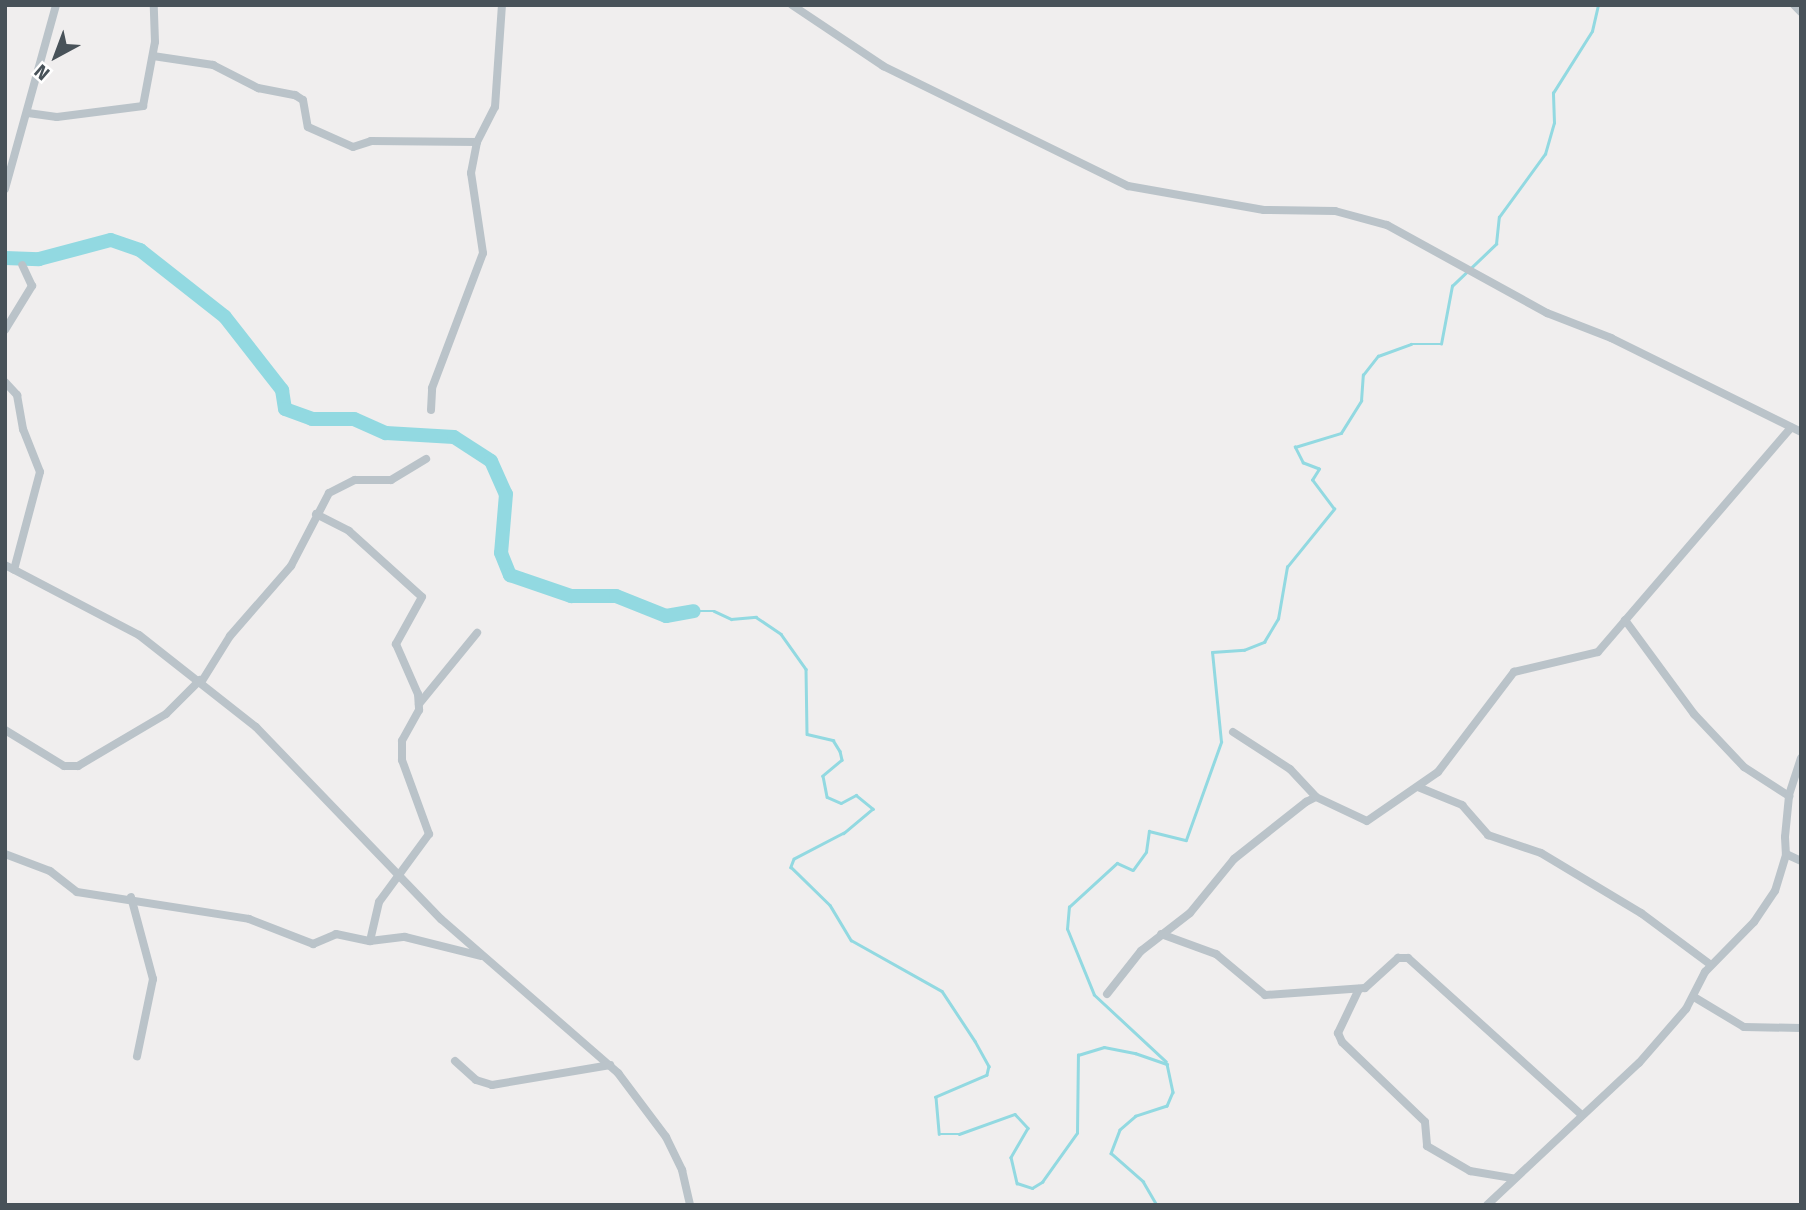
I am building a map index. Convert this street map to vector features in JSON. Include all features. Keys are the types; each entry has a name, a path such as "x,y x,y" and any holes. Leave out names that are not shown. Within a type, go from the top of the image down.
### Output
{"street":[{"path":"5,189 28,113 29,91 56,5"},
{"path":"28,113 57,117 139,110 153,55 154,5"},
{"path":"431,410 432,388 483,253 471,173 477,142 495,107 502,5"},
{"path":"792,5 883,66 1128,186 1254,209 1335,211 1387,225 1547,313 1611,338 1801,432"},
{"path":"1794,5 1801,12"},
{"path":"153,55 213,65 258,88 295,95 303,100 308,127 354,147 371,141 477,142"},
{"path":"5,330 32,286 22,265"},
{"path":"5,382 18,395 23,429 40,472 9,568 139,635 201,681 256,727 400,877 484,957 610,1065 666,1137 682,1170 690,1205"},
{"path":"1233,732 1290,769 1316,797 1367,821 1418,787 1472,733 1514,672 1592,656 1791,428"},
{"path":"5,730 64,766 78,766 166,714 201,681 230,636 291,566 316,514 340,486 391,480 426,459"},
{"path":"316,514 349,531 419,593 421,601 396,643 419,704"},
{"path":"1625,620 1693,714 1744,767 1789,796"},
{"path":"370,941 375,908 429,834 402,760 402,741 419,704 477,633"},
{"path":"1487,1205 1512,1178 1639,1063 1694,997 1711,965 1766,905 1786,853 1789,796 1801,758"},
{"path":"1418,787 1454,800 1488,835 1541,853 1647,917 1711,965"},
{"path":"1107,994 1161,934 1190,913 1234,859 1316,797"},
{"path":"1786,853 1801,861"},
{"path":"5,854 50,870 77,892 131,897 249,919 313,944 336,934 370,941 405,937 484,957"},
{"path":"131,897 153,979 137,1056"},
{"path":"1161,934 1216,954 1265,995 1359,989"},
{"path":"1512,1178 1469,1171 1427,1146 1425,1122 1342,1042 1338,1033 1359,989 1398,958 1408,958 1582,1115"},
{"path":"1694,997 1744,1027 1801,1028"},
{"path":"455,1061 476,1080 492,1084 610,1065"}],"waterway":[{"path":"1166,1062 1094,995 1067,929 1069,907 1117,863 1133,870 1146,852 1149,831 1186,840 1221,742 1212,652 1244,650 1264,642 1278,619 1287,567 1334,509 1312,480 1319,469 1303,463 1295,447 1341,433 1361,401 1363,375 1378,356 1411,344 1441,344 1452,286 1496,244 1499,217 1545,154 1554,123 1553,93 1592,31 1598,5"},
{"path":"5,258 39,259 111,240 140,250 225,317 282,390 285,409 312,419 354,419 386,433 454,437 491,461 506,494 501,553 510,575 571,596 616,596 666,616 694,611"},
{"path":"694,611 714,611 731,619 756,617 781,634 806,669 807,734 833,740 840,751 842,760 823,776 827,797 841,803 856,795 873,809 844,833 794,859 791,867 830,905 851,940 942,991 989,1066 987,1075 936,1097 939,1134 959,1134 1015,1114 1028,1128 1011,1157 1017,1183 1032,1188 1042,1182 1077,1133 1078,1055 1104,1047 1135,1053 1167,1064 1173,1092 1167,1106 1136,1116 1120,1130 1111,1153 1143,1181 1157,1205"}]}
